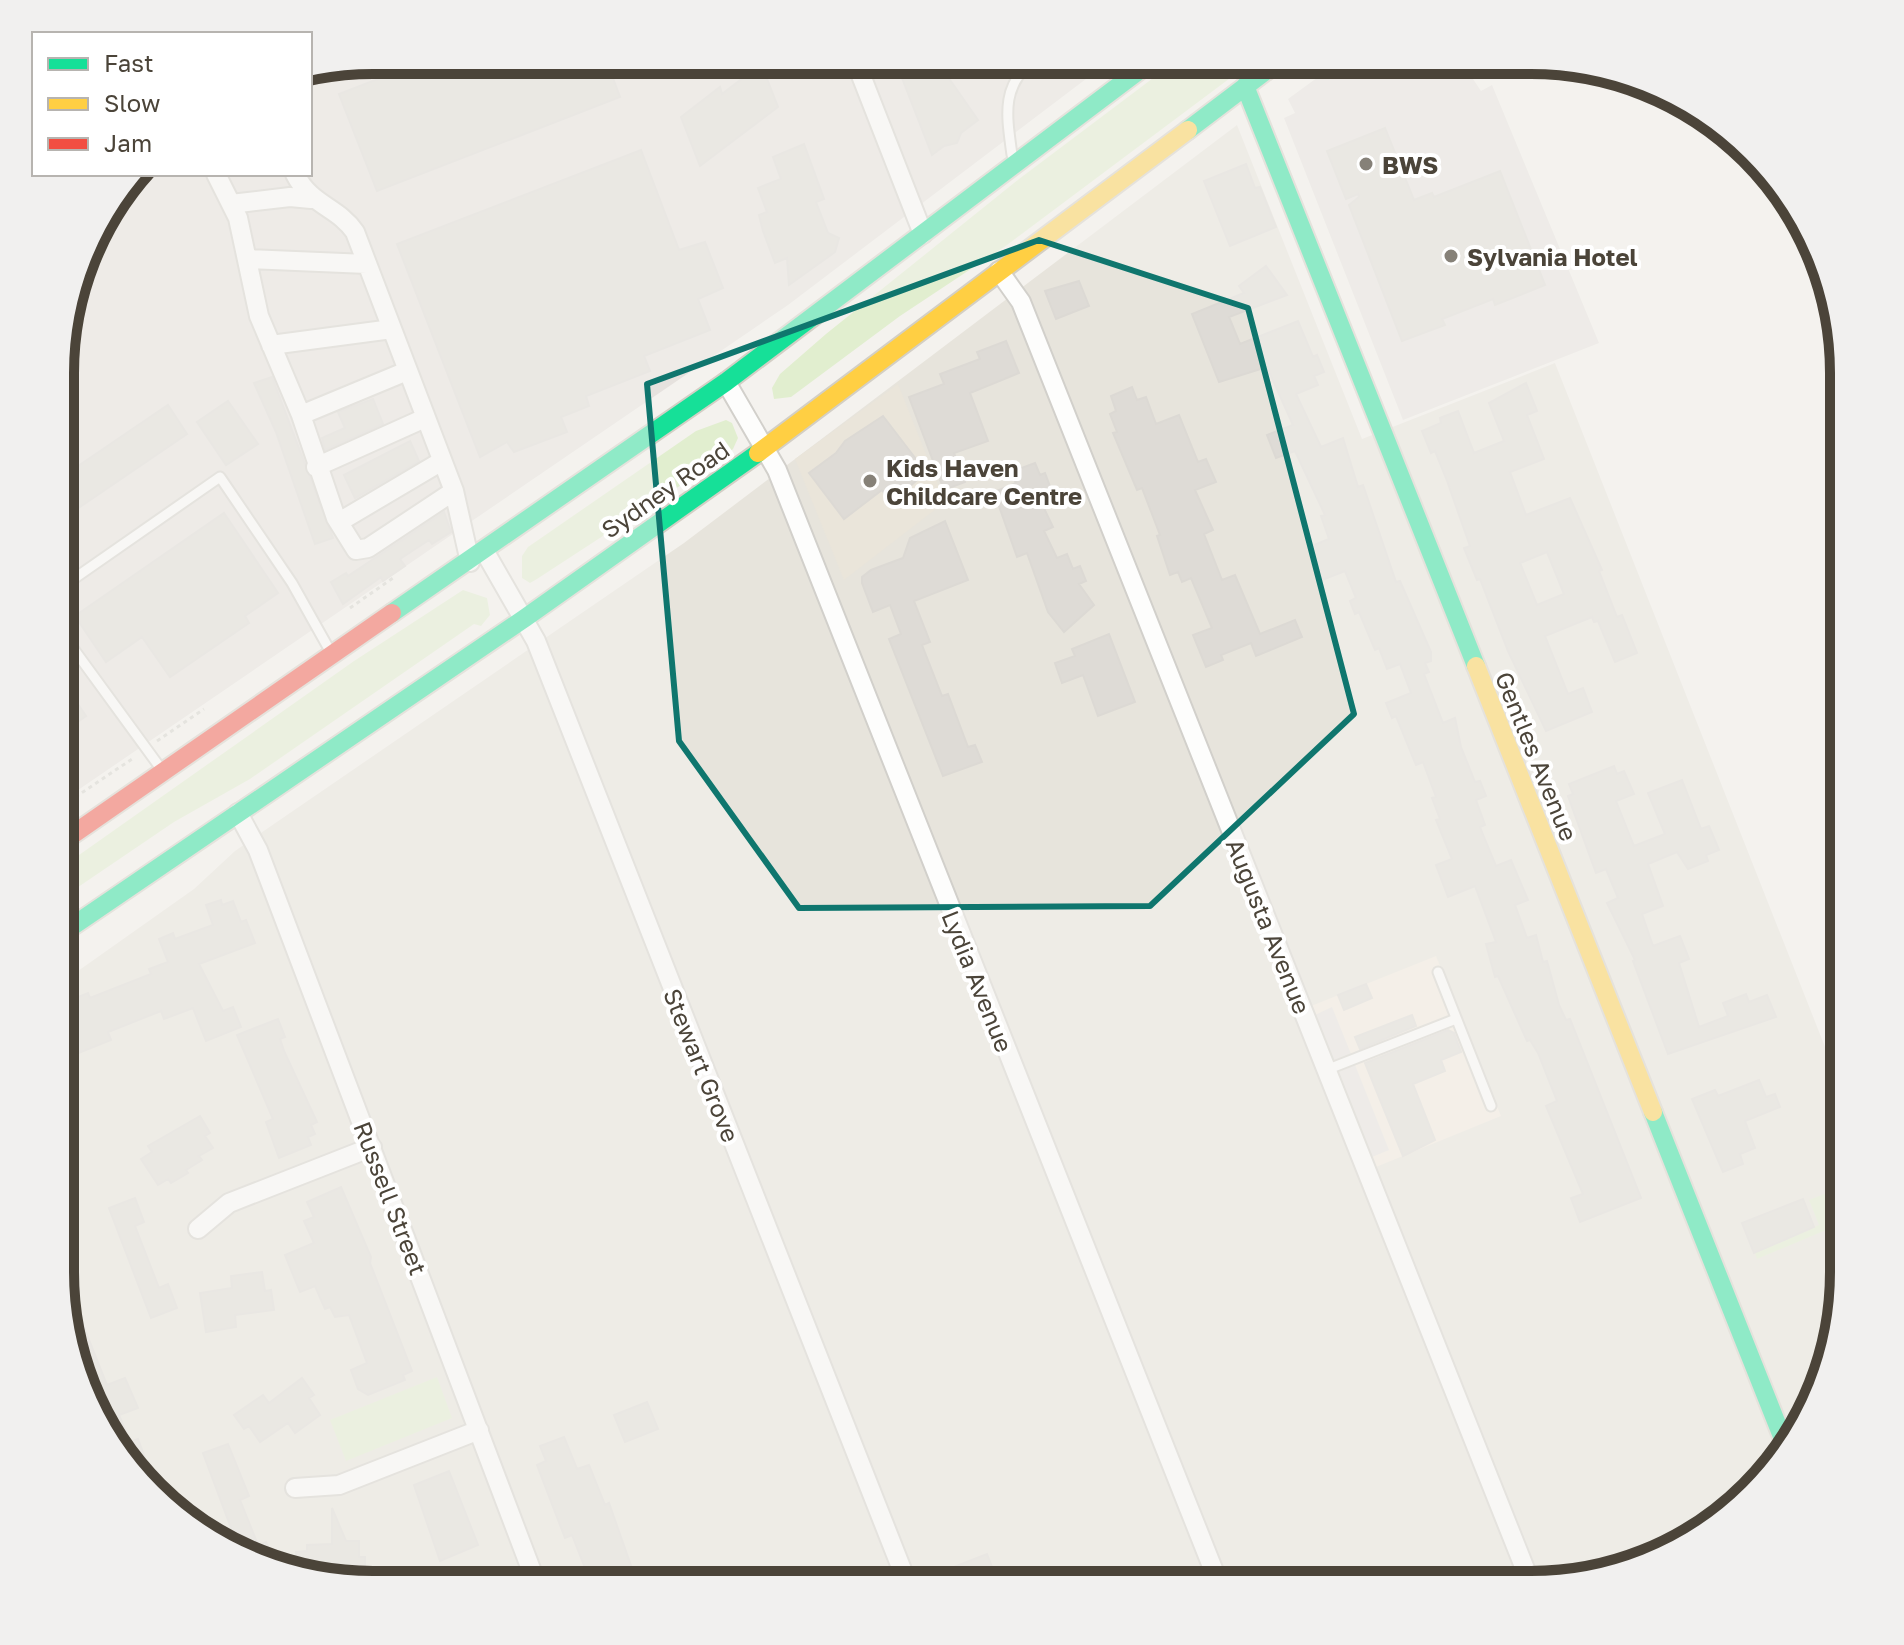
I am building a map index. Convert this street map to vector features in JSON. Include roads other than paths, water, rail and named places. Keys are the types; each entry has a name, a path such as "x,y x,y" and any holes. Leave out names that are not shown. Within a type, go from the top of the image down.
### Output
{"main road":[{"path":"74,834 726,382 1135,74"},
{"name":"Sydney Road","path":"74,925 525,618 766,447 1261,74"},
{"name":"Gentles Avenue","path":"1245,86 1782,1435"}],"street":[{"path":"860,74 923,234"},
{"path":"217,176 231,204 248,259 254,300 301,415 316,467 351,546 361,550 454,491"},
{"path":"296,176 311,199"},
{"path":"231,204 290,197 311,199"},
{"name":"Stewart Grove","path":"311,199 351,226 477,557 525,618 902,1571"},
{"path":"248,259 367,264"},
{"name":"Augusta Avenue","path":"999,271 1021,302 1526,1571"},
{"path":"271,345 392,329"},
{"path":"301,415 407,371"},
{"name":"Lydia Avenue","path":"726,382 766,447 1214,1571"},
{"path":"316,467 425,418"},
{"path":"339,522 442,461"},
{"name":"Russell Street","path":"238,813 258,850 532,1571"},
{"path":"198,1229 229,1203 372,1147"},
{"path":"295,1488 339,1485 479,1430"}],"lane":[{"path":"1013,166 1007,98 1018,74"},
{"path":"74,579 220,477 292,583 333,656"},
{"path":"74,650 163,772"},
{"path":"1438,972 1491,1106"},
{"path":"1326,1070 1456,1019"}],"place":[{"name":"BWS","path":"1366,164"},
{"name":"Sylvania Hotel","path":"1451,256"},
{"name":"Kids Haven Childcare Centre","path":"870,481"}]}
